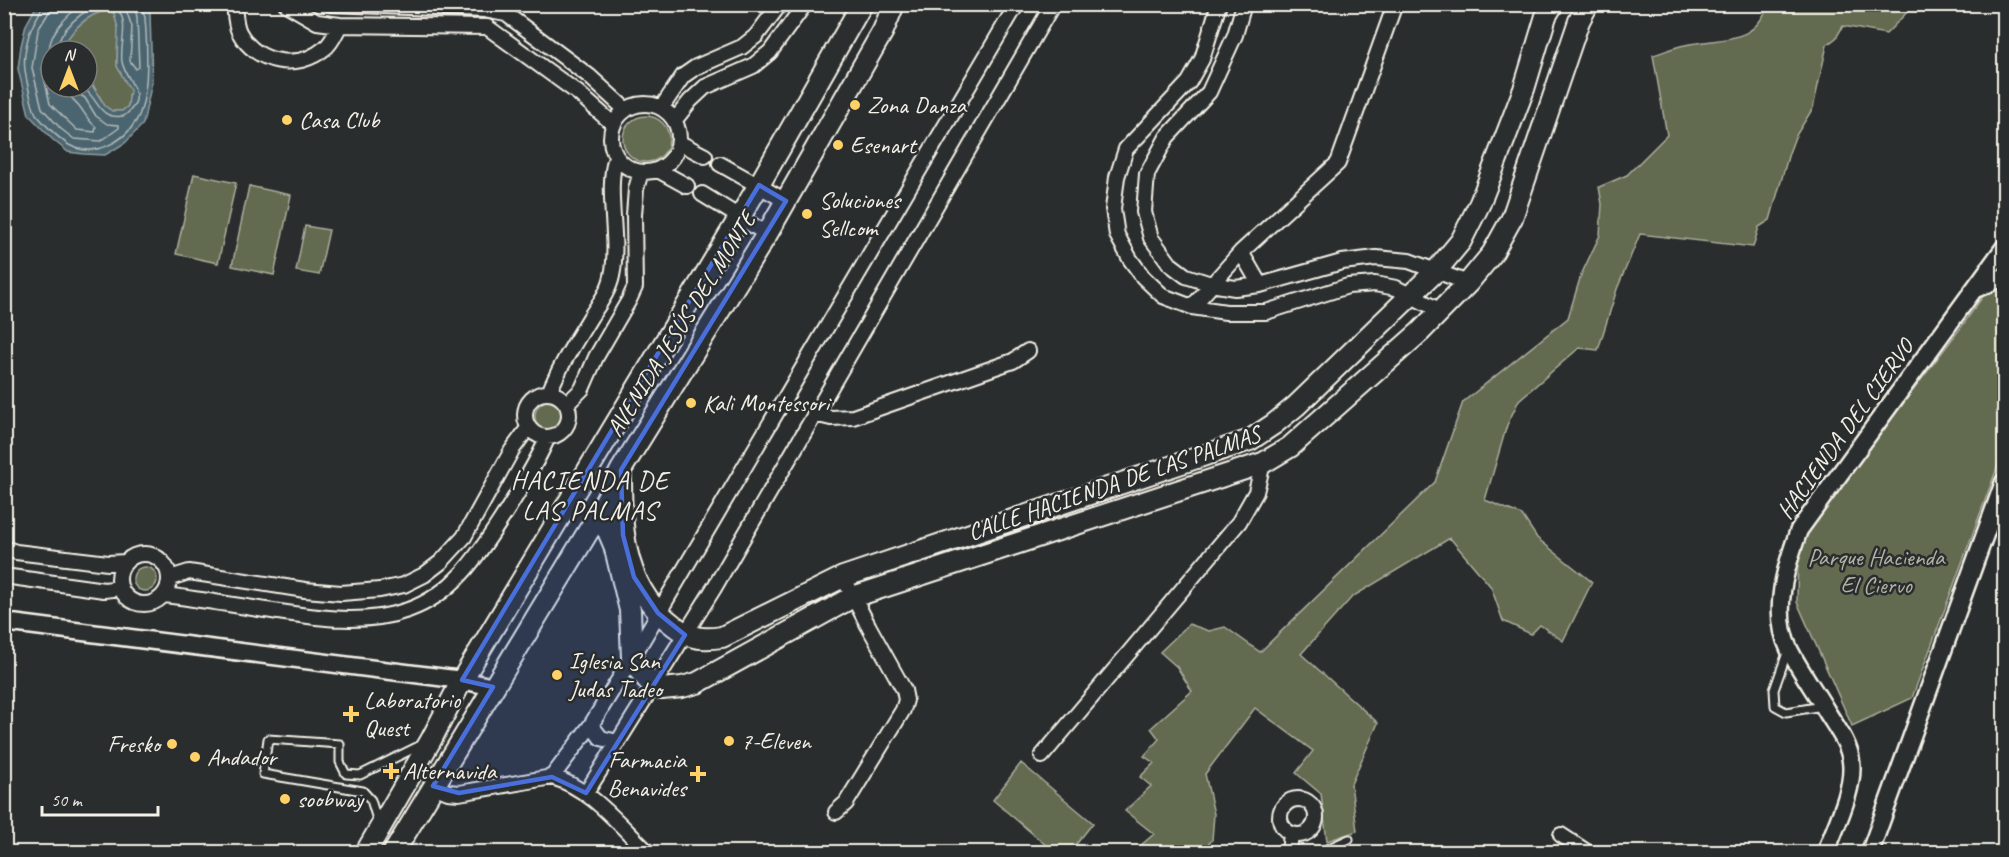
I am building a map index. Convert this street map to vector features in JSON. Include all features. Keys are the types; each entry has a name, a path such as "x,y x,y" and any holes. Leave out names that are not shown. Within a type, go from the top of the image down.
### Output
{"main road":[{"name":"AVENIDA JESÚS DEL MONTE","path":"366,852 431,740 462,680 759,185 862,4"},
{"name":"AVENIDA JESÚS DEL MONTE","path":"394,852 597,517 621,470 767,234 883,31 894,4"},
{"name":"CALLE HACIENDA DE LAS PALMAS","path":"685,635 707,640 722,637 843,576 1250,440 1274,424 1296,406 1412,295 1461,241 1480,203 1524,89 1546,16 1553,4"},
{"name":"CALLE HACIENDA DE LAS PALMAS","path":"653,686 671,689 697,683 853,597 1263,463 1290,447 1420,332 1468,283 1492,254 1512,218 1580,21 1588,4"},
{"path":"621,470 621,516 628,559 634,576 658,613 685,635"},
{"path":"1094,491 1102,516"},
{"path":"597,517 608,531 614,545 630,610 632,658 638,669 653,686"}],"street":[{"path":"234,4 238,31 243,38 254,51 278,62 304,61 312,57 327,48 340,25"},
{"path":"286,4 317,22 340,25 487,27 578,93 613,124"},
{"path":"331,4 485,10 506,14 589,76 625,109"},
{"path":"662,107 683,76 696,67 742,47 756,36 780,4"},
{"path":"675,120 705,87 753,66 770,52 806,4"},
{"path":"552,777 591,725 632,658 1017,4"},
{"path":"586,793 685,635 1053,4"},
{"path":"1219,4 1202,59 1189,82 1126,149 1117,177 1113,209 1117,235 1143,277 1163,296 1191,307 1226,312 1266,312 1348,286 1375,284 1396,288 1441,311"},
{"path":"1244,4 1235,35 1209,92 1167,137 1147,174 1144,212 1151,238 1170,264 1186,276 1211,284 1235,288 1260,285 1342,262 1376,258 1409,261 1468,283"},
{"path":"1191,307 1241,252 1338,163 1395,4"},
{"path":"643,103 662,107 675,120 679,131 680,143 672,159 658,170 641,172 627,167 616,158 610,141 613,124 625,109 643,103"},
{"path":"680,143 705,156"},
{"path":"549,393 558,371 607,291 612,276 614,215 611,173 616,158"},
{"path":"720,164 786,201"},
{"path":"658,170 687,186"},
{"path":"567,404 582,390 596,357 635,286 634,215 636,189 641,172"},
{"path":"702,194 767,234"},
{"name":"HACIENDA DEL CIERVO","path":"1826,852 1848,789 1851,761 1845,741 1788,648 1780,617 1792,550 1799,530 2004,248"},
{"path":"1241,252 1260,285"},
{"path":"1342,262 1348,286"},
{"path":"1321,268 1329,292"},
{"path":"1975,289 2004,277"},
{"path":"814,414 831,418 853,417 1013,361 1028,351"},
{"path":"549,393 562,398 567,404 570,412 568,422 557,435 548,437 536,435 528,428 525,411 530,401 538,394 549,393"},
{"path":"170,578 189,572 305,590 341,593 380,590 404,585 441,562 464,537 512,450 528,428"},
{"path":"165,594 302,616 339,619 381,616 408,610 431,598 460,577 476,559 535,465 548,437"},
{"path":"1042,756 1239,522 1256,492 1263,463"},
{"path":"1870,852 2004,482"},
{"path":"4,548 16,552 108,563 126,562"},
{"path":"139,553 156,555 167,568 170,578 165,594 150,604 134,603 121,588 120,575 126,562 139,553"},
{"path":"4,576 104,590 121,588"},
{"path":"836,812 846,803 903,710 906,700 904,690 843,576"},
{"path":"4,622 462,680 493,687"},
{"path":"591,725 601,738 617,742"},
{"path":"433,786 448,792 459,793 552,777 586,793 648,852"},
{"path":"1289,852 1291,834"},
{"path":"1572,852 1561,835 1587,852"}],"lane":[{"path":"1788,648 1774,690 1775,706 1786,712 1824,706"},
{"path":"380,829 371,800 363,791 263,774 268,739 340,744 340,762 346,774 360,775 431,740"},
{"path":"1320,852 1349,839"}],"highlighted area":[{"path":"759,185 786,201 621,470 623,535 634,577 658,613 685,635 586,793 552,777 459,793 433,786 493,687 462,680"}],"green space":[{"path":"1768,5 1914,5 1886,34 1843,26 1836,38 1827,45 1813,108 1795,137 1770,220 1759,227 1753,247 1640,234 1617,289 1598,350 1579,348 1519,400 1507,425 1485,500 1522,515 1537,538 1592,582 1563,641 1540,625 1531,634 1503,621 1491,587 1450,538 1352,597 1301,654 1378,723 1351,784 1357,831 1327,841 1321,794 1296,773 1313,751 1255,708 1205,774 1214,814 1212,840 1202,852 1133,852 1154,834 1125,811 1151,786 1140,777 1154,763 1144,756 1159,739 1151,728 1192,691 1177,667 1160,652 1189,624 1209,631 1225,627 1260,652 1435,482 1463,402 1568,318 1581,275 1600,235 1602,204 1599,187 1627,175 1667,135 1653,55 1681,46 1723,40 1745,34 1762,18"},
{"path":"108,10 114,13 118,28 117,66 130,90 128,106 122,111 112,111 105,106 99,96 99,39 68,39 80,24"},
{"path":"646,116 662,123 669,139 662,155 646,162 630,155 623,139 630,123"},
{"path":"194,174 236,183 218,263 176,254"},
{"path":"249,186 291,195 274,275 232,266"},
{"path":"305,226 329,230 319,275 296,271"},
{"name":"Parque Hacienda El Ciervo","path":"2004,266 2004,449 1912,698 1852,726 1797,602 1798,542 1962,326"},
{"path":"551,400 562,405 567,416 562,427 551,432 540,427 535,416 540,405"},
{"path":"145,567 154,570 157,579 154,588 145,591 136,588 133,579 136,570"},
{"path":"1021,763 1093,823 1070,852 1054,852 993,800"}],"water":[{"path":"37,5 147,5 150,13 152,82 143,124 125,143 105,155 68,152 29,115 18,69 26,25"}],"place":[{"name":"Zona Danza","path":"855,105"},
{"name":"Casa Club","path":"287,120"},
{"name":"Esenart","path":"838,145"},
{"name":"Soluciones Sellcom","path":"807,214"},
{"name":"Kali Montessori","path":"691,403"},
{"name":"Iglesia San Judas Tadeo","path":"557,675"},
{"name":"Laboratorio Quest","path":"351,714"},
{"name":"7-Eleven","path":"729,741"},
{"name":"Fresko","path":"172,744"},
{"name":"Andador","path":"195,757"},
{"name":"Alternavida","path":"391,771"},
{"name":"Farmacia Benavides","path":"698,774"},
{"name":"soobway","path":"285,799"}],"district":[{"name":"HACIENDA DE LAS PALMAS","path":"590,495"}]}
